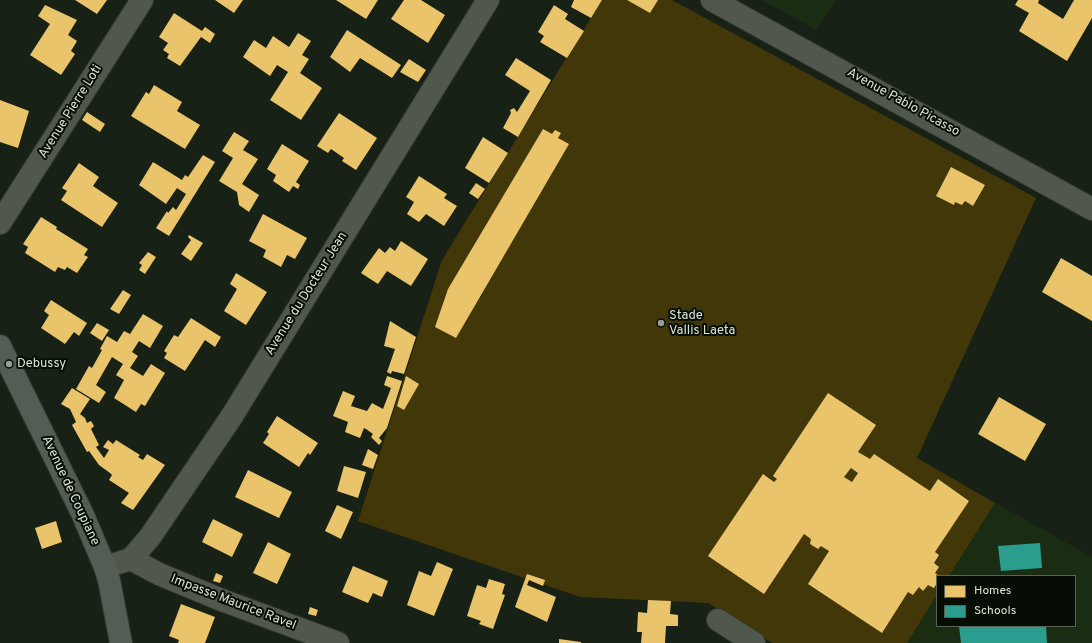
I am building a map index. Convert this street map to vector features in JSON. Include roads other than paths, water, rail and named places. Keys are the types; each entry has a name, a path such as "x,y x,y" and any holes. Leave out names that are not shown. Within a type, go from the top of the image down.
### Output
{"main road":[{"name":"Avenue de Coupiane","path":"0,346 82,515 105,567 121,643"}],"street":[{"name":"Avenue Pierre Loti","path":"0,223 142,0"},
{"name":"Avenue du Docteur Jean","path":"105,567 130,559 150,537 232,416 488,0"},
{"name":"Avenue Pablo Picasso","path":"712,0 1092,208"},
{"name":"Impasse Maurice Ravel","path":"130,559 159,574 219,599 338,643"},
{"path":"718,620 754,643"}],"place":[{"name":"Stade Vallis Laeta","path":"661,323"},
{"name":"Debussy","path":"9,364"}]}
